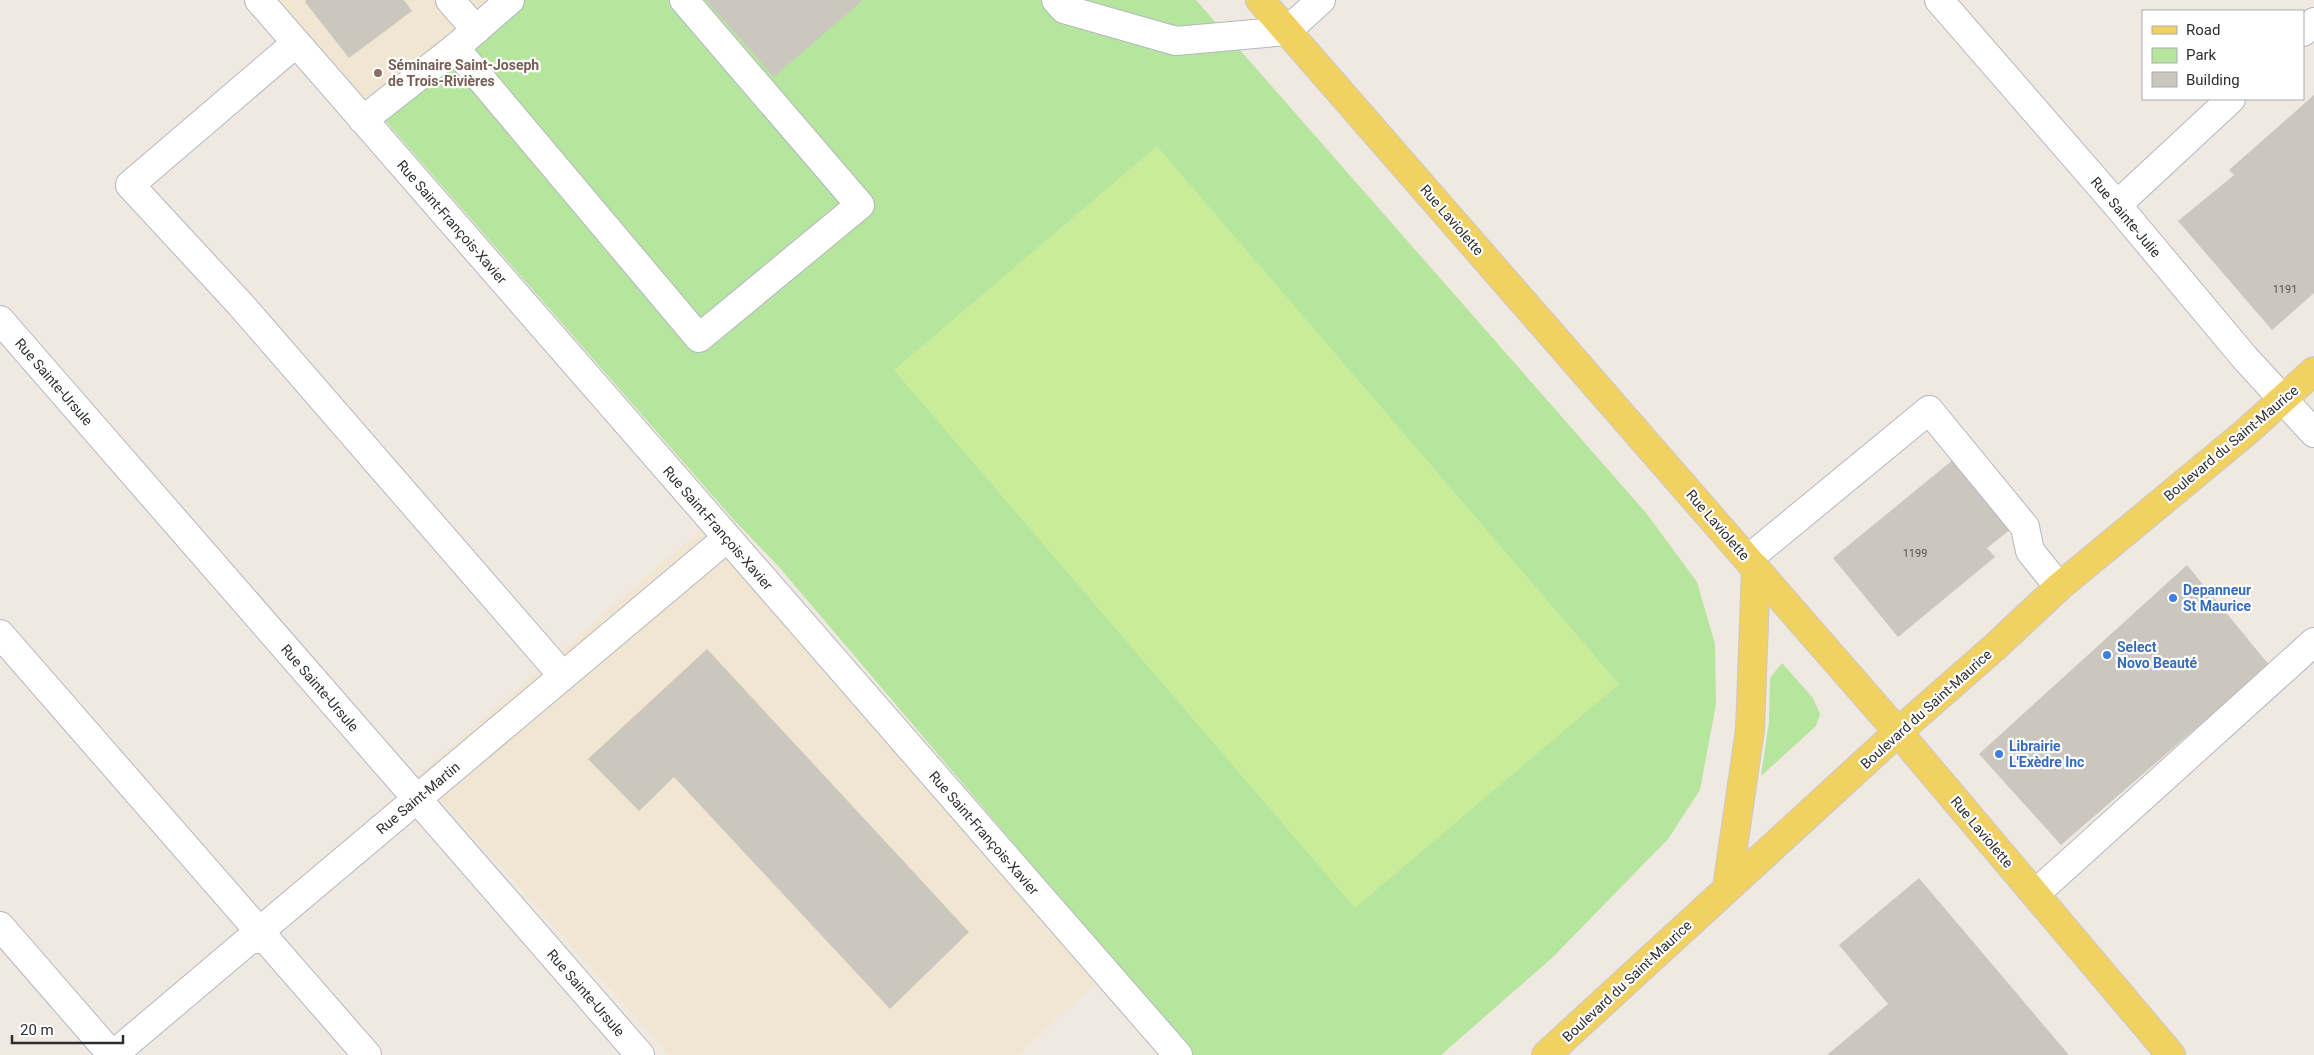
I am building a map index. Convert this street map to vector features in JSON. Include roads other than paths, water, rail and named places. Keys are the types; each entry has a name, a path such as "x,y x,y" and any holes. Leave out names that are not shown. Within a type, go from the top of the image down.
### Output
{"main road":[{"name":"Rue Laviolette","path":"1260,0 1898,732 2171,1055"},
{"name":"Boulevard du Saint-Maurice","path":"1546,1055 2059,587 2284,399 2314,371"},
{"path":"1727,888 1751,722 1752,564"}],"street":[{"name":"Rue Saint-François-Xavier","path":"259,0 1178,1055"},
{"path":"450,0 476,30"},
{"path":"363,120 455,48 510,0"},
{"path":"455,48 699,338 860,206 684,0"},
{"path":"1056,0 1064,9 1176,41 1287,31 1321,0"},
{"name":"Rue Sainte-Julie","path":"1939,0 2116,204 2245,358 2314,433"},
{"path":"2304,31 2314,22"},
{"path":"296,43 130,185 241,305 563,676"},
{"path":"2116,204 2230,100"},
{"name":"Rue Sainte-Ursule","path":"0,320 640,1055"},
{"path":"1752,564 1929,410 2025,527 2030,551 2059,587"},
{"name":"Rue Saint-Martin","path":"264,938 267,925 727,538"},
{"path":"0,634 367,1055"},
{"path":"2034,894 2314,642"},
{"path":"0,926 112,1055 249,940 264,938"}],"place":[{"name":"Séminaire Saint-Joseph de Trois‑Rivières","path":"378,73"},
{"name":"Depanneur St Maurice","path":"2173,598"},
{"name":"Select Novo Beauté","path":"2107,655"},
{"name":"Librairie L'Exèdre Inc","path":"1999,754"}]}
